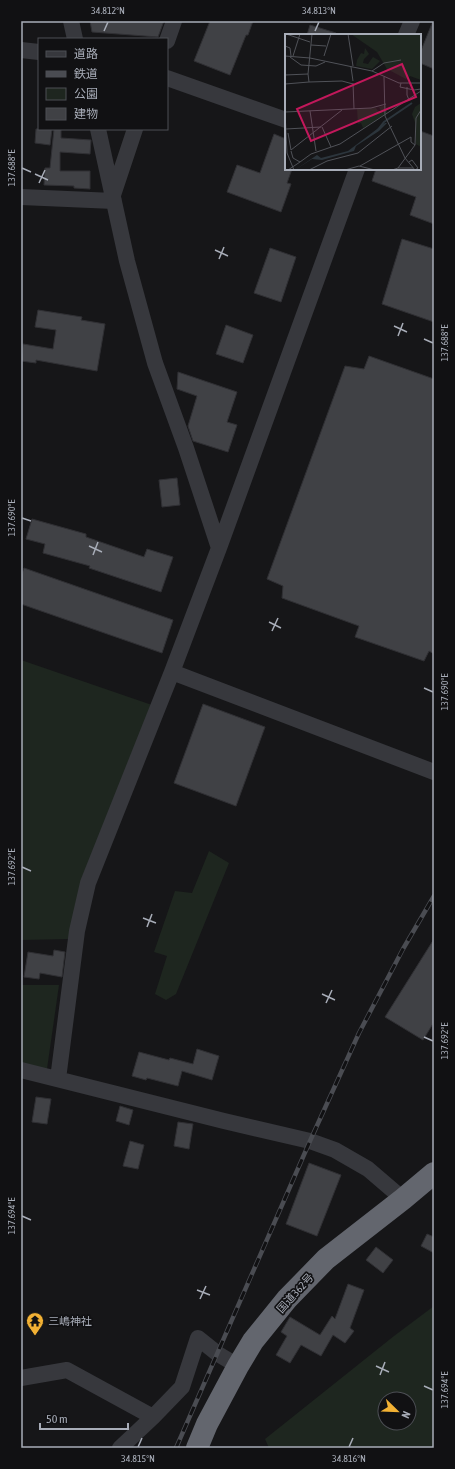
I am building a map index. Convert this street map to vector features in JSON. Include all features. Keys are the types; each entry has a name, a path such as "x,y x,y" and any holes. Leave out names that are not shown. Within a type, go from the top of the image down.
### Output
{"highway":[{"name":"国道362号","path":"197,1448 207,1424 253,1341 287,1299 326,1260 434,1173"}],"street":[{"path":"71,21 75,38"},
{"path":"168,38 174,21"},
{"path":"406,34 412,21"},
{"path":"21,50 38,52"},
{"path":"168,78 285,120"},
{"path":"98,130 127,261 155,363 186,448 219,548"},
{"path":"113,198 135,130"},
{"path":"58,1079 77,932 88,883 172,672 219,548 357,170"},
{"path":"21,197 113,198"},
{"path":"172,672 434,772"},
{"path":"21,1070 310,1141 335,1150 368,1169 403,1199"},
{"path":"120,1448 182,1387 198,1338 218,1354 238,1366"},
{"path":"21,1378 67,1370 153,1417"}],"green space":[{"path":"21,660 152,705 69,939 21,940"},
{"path":"209,851 229,863 176,994 166,1000 155,994 167,956 154,952 175,891 192,893"},
{"path":"21,985 59,985 46,1076 21,1074"},
{"path":"434,1306 434,1448 269,1448 265,1439"}],"building":[{"path":"90,21 164,21 158,37 92,32"},
{"path":"210,21 253,21 230,75 194,61"},
{"path":"434,21 434,69 421,63 421,51"},
{"path":"310,25 336,33 336,34 307,34"},
{"path":"36,129 52,130 50,145 35,143"},
{"path":"54,130 61,130 61,138 91,140 90,154 60,152 60,171 90,171 90,189 74,188 74,186 44,185 45,168 50,168"},
{"path":"421,131 434,136 434,224 410,215 416,197 372,181 376,170 421,170"},
{"path":"274,134 285,139 285,170 292,170 287,183 291,184 281,212 227,192 237,165 260,173"},
{"path":"402,239 434,249 434,322 382,304"},
{"path":"270,248 296,257 281,302 254,293"},
{"path":"38,310 82,317 81,320 105,324 97,371 36,360 36,363 21,361 23,344 53,349 56,330 35,327"},
{"path":"226,325 253,335 243,363 216,354"},
{"path":"369,356 434,379 434,654 429,651 424,661 355,637 359,626 282,598 283,586 267,579 345,366 364,369"},
{"path":"178,372 237,392 227,422 237,425 228,452 193,441 188,426 197,396 177,389"},
{"path":"177,478 180,505 162,507 159,480"},
{"path":"32,519 86,534 86,537 144,557 147,549 173,557 161,592 89,568 90,566 43,553 45,544 26,539"},
{"path":"24,568 173,620 162,653 21,604 21,576"},
{"path":"203,704 265,727 236,806 174,783"},
{"path":"434,939 434,1022 423,1040 385,1017"},
{"path":"54,950 65,952 62,977 40,973 39,979 24,977 28,952 53,956"},
{"path":"197,1049 219,1056 212,1080 182,1071 178,1086 147,1078 146,1080 132,1076 139,1052 169,1060 170,1058 193,1064"},
{"path":"36,1097 51,1099 47,1124 32,1122"},
{"path":"120,1106 133,1110 129,1125 116,1121"},
{"path":"178,1122 193,1124 189,1149 174,1146"},
{"path":"130,1141 144,1145 138,1169 123,1166"},
{"path":"309,1163 341,1175 317,1236 286,1224"},
{"path":"427,1234 434,1237 434,1253 421,1246"},
{"path":"376,1247 393,1260 383,1273 366,1260"},
{"path":"348,1284 364,1290 350,1328 354,1331 345,1343 333,1335 321,1356 301,1345 290,1363 276,1355 287,1336 281,1332 290,1317 320,1335 332,1316 335,1319"}],"railway":[{"path":"176,1448 310,1141 359,1033 403,949 434,896"}],"place":[{"name":"三嶋神社","path":"35,1336"}]}
